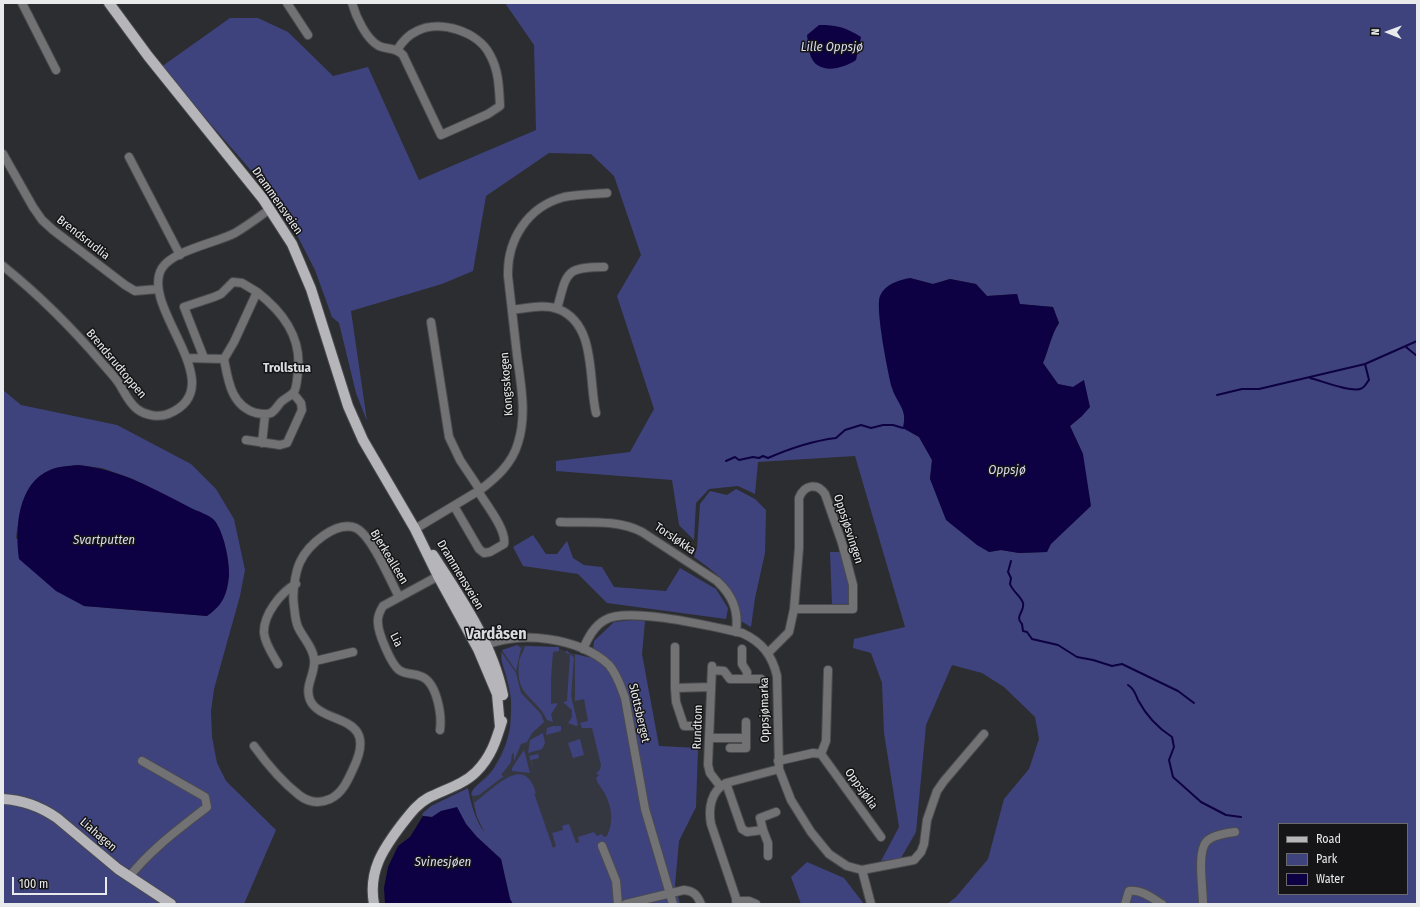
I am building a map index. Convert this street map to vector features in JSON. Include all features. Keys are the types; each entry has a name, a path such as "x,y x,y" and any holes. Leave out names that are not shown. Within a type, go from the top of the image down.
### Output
{"main road":[{"name":"Drammensveien","path":"109,3 148,56 270,209 292,244 305,273 340,385 353,418 482,647 497,694 500,727 495,745 488,757 475,773 420,804 387,844 374,871 372,889 374,904"},
{"name":"Liahagen","path":"3,799 24,802 47,812 129,877 171,904"}],"street":[{"path":"22,3 56,70"},
{"path":"287,3 308,35"},
{"path":"352,3 355,13 373,42 381,47 397,50 403,55 441,135 488,114 500,106 496,68 490,54 481,42 472,36 451,29 432,27 418,30 404,39 397,50"},
{"name":"Brendsrudlia","path":"3,154 33,207 52,230 135,291 158,289"},
{"path":"129,157 180,255"},
{"name":"Kongsskogen","path":"415,529 479,491 493,480 507,464 518,444 523,418 522,395 508,262 511,247 521,226 535,211 552,201 580,195 607,193"},
{"path":"158,289 158,281 163,267 168,261 235,233 270,209"},
{"name":"Brendsrudtoppen","path":"3,266 26,285 87,346 117,380 130,402 136,408 146,414 166,415 183,404 189,395 192,383 187,358 168,317 158,289"},
{"path":"557,309 565,282 570,272 577,268 604,267"},
{"path":"204,358 184,307 221,294 233,282 242,283 256,292 283,317 295,339 299,361 296,386 293,393 282,401 271,413 265,414 248,409 236,399 228,383 224,359 234,342 256,292"},
{"path":"512,310 538,307 557,309 572,320 584,336 588,348 592,398 596,413"},
{"path":"431,322 450,438 460,460 501,529 505,538 504,544 490,552 484,553 479,549 454,506"},
{"path":"187,358 224,359"},
{"path":"246,440 280,445 287,443 302,410 301,403 293,393"},
{"path":"262,443 265,414"},
{"name":"Oppsjøsvingen","path":"768,653 789,632 794,609 799,548 799,498 802,491 808,487 815,486 821,488 825,494 842,543 853,585 853,609 794,609"},
{"name":"Torsløkka","path":"560,522 620,524 633,527 642,532 717,581 726,590 732,598 736,608 736,632"},
{"name":"Bjerkealleen","path":"315,661 295,618 294,604 296,584 300,563 309,549 335,529 346,527 356,528 366,536 399,597"},
{"name":"Lia","path":"440,730 439,704 431,685 420,676 406,674 399,670 380,634 377,622 383,606 441,575"},
{"path":"278,664 266,643 264,632 266,622 282,594 296,584"},
{"name":"Oppsjømarka","path":"583,649 597,625 606,619 626,615 743,633 757,641 768,653 774,664 777,676 779,765 798,814 823,848 838,861 862,870"},
{"name":"Slottsberget","path":"482,647 529,636 583,649 598,656 610,667 620,683 629,717 645,809 673,904"},
{"path":"675,647 676,702 684,726 703,726"},
{"path":"742,649 742,664 747,672 747,679 761,679"},
{"path":"254,746 276,774 303,798 312,801 325,801 337,794 355,766 359,739 357,732 347,722 318,710 312,705 308,694 308,684 315,661 352,652"},
{"name":"Rundtom","path":"747,679 730,679 724,670 712,668 711,687 703,726 710,738 710,773 723,784 742,829 747,832 763,830"},
{"path":"756,904 749,900 737,902 711,824 709,812 711,800 723,784 813,753 821,754 826,741 828,670"},
{"path":"675,688 711,687"},
{"path":"730,738 730,751 746,748 746,722"},
{"path":"871,904 862,870 914,860 924,844 927,820 937,791 984,734"},
{"path":"710,738 746,738"},
{"name":"Oppsjølia","path":"821,754 881,837"},
{"path":"129,877 143,859 207,807 205,798 142,761"},
{"path":"768,856 768,843 757,819 776,812"},
{"path":"1203,904 1201,853 1206,841 1218,835 1235,832"},
{"path":"602,846 616,881 618,904"},
{"path":"626,904 684,890 691,891 698,896 701,904"},
{"path":"1125,904 1129,892 1133,890 1144,893 1162,904"}],"shaded area":[{"path":"517,645 553,647 601,662 623,833 508,863 485,835 475,812 471,794 473,789 493,769 506,744 510,728 511,699 500,652"}],"green space":[{"path":"505,3 1417,3 1417,904 947,904 956,897 988,859 1004,799 1029,769 1039,739 1035,717 1004,687 982,673 952,665 926,725 916,832 901,858 881,861 899,827 884,733 882,683 871,653 853,648 854,639 905,627 855,456 758,462 755,494 738,486 709,489 696,503 694,540 679,525 672,480 556,471 556,461 630,452 654,409 617,296 641,255 614,176 591,154 549,153 486,196 473,271 442,284 351,311 367,421 356,393 339,323 332,317 315,270 282,206 161,67 230,18 258,18 288,32 333,76 368,67 419,180 536,130 534,45","holes":["910,278 933,284 950,279 976,284 987,296 1017,294 1019,304 1053,307 1059,323 1052,337 1043,363 1058,384 1073,387 1084,380 1082,416 1070,426 1083,454 1047,552 1019,553 1001,550 989,552 930,479 932,460 919,437 903,428 904,412 893,390"]},
{"path":"3,390 21,405 117,425 191,464 216,489 234,519 245,570 240,596 214,689 211,711 212,737 217,763 226,781 276,830 244,904 4,904","holes":["78,465 102,468 133,479 214,520 224,541 226,554 207,616 84,606 16,538 24,499 28,490 41,475 50,470 64,466"]},
{"path":"736,489 755,499 766,510 765,553 755,598 751,627 739,620 735,598 725,582 694,557 697,548 700,504 710,491 727,495"},
{"path":"533,535 546,554 557,554 567,541 573,558 584,565 602,567 614,587 666,591 680,568 716,589 728,608 726,619 607,603 578,574 523,566 513,547"},
{"path":"830,552 842,552 850,586 850,605 832,605"},
{"path":"632,620 645,621 642,654 659,746 698,748 696,807 679,841 675,885 680,904 513,904 510,899 501,859 477,837 466,824 457,808 441,811 432,817 423,816 422,814 431,806 468,788 474,812 485,833 477,817 474,803 499,783 517,775 524,775 531,782 536,794 534,793 553,848 556,846 552,833 563,830 562,826 569,824 576,843 579,842 578,837 594,832 597,836 602,834 604,837 607,836 611,825 611,814 607,798 596,778 599,775 596,773 600,770 601,765 592,728 582,728 580,723 588,721 584,699 575,701 575,654 592,658 594,641 614,622"},
{"path":"517,645 521,648 516,671 502,650"},
{"path":"525,646 559,647 559,651 553,652 551,704 557,703 557,705 551,714 553,722 547,720 523,690 520,683 519,661"},
{"path":"502,653 516,673 521,693 541,714 544,722 532,733 527,742 521,744 514,761 514,754 512,753 511,762 501,775 504,776 479,795 473,796 471,794 474,789 488,776 499,760 505,747 510,728 511,697 502,662"},
{"path":"570,654 574,658 571,696 578,725 576,726 568,723 572,717 572,710 563,702 567,701"},
{"path":"561,726 561,731 546,735 547,728"},
{"path":"543,733 545,743 542,749 528,753 530,740"},
{"path":"580,739 584,755 573,758 568,743"},
{"path":"524,750 530,773 512,771 512,768"},
{"path":"538,754 539,758 531,760 535,773 529,756"},
{"path":"807,862 844,878 864,904 801,904 791,877"}],"water":[{"name":"Lille Oppsjø","path":"819,25 841,27 861,37 856,60 844,66 830,69 824,68 813,61 808,47 807,35"},
{"name":"Oppsjø","path":"910,278 933,284 950,279 976,284 987,296 1017,294 1020,304 1053,307 1059,323 1052,337 1043,363 1058,384 1073,387 1084,380 1090,407 1070,426 1083,454 1091,506 1051,544 1047,552 1019,553 1001,550 989,552 977,545 946,520 930,479 932,460 919,437 903,428 903,411 892,388 883,341 879,313 880,296 885,288 897,281"},
{"name":"Svartputten","path":"78,465 109,471 136,481 207,515 215,521 224,540 229,570 225,594 217,608 207,616 84,606 56,591 19,559 18,521 25,496 31,486 39,477 50,470"},
{"name":"Svinesjøen","path":"457,807 466,824 477,837 501,859 510,899 513,904 385,904 384,888 388,867 398,846 410,837 423,816 432,817 441,811"}],"waterway":[{"path":"1217,395 1242,389 1259,389 1365,364 1417,341"},
{"path":"1406,347 1417,356"},
{"path":"1310,378 1343,388 1355,390 1360,389 1364,387 1369,380 1365,364"},
{"path":"726,461 735,457 739,460 753,457 759,458 763,456 768,458 801,445 836,438 845,430 861,425 871,428 883,425 893,425 903,428"},
{"path":"1011,561 1008,572 1011,578 1010,584 1023,603 1023,609 1019,619 1022,624 1023,631 1027,632 1032,639 1058,645 1077,657 1112,666 1122,664 1178,691 1194,703"},
{"path":"1128,685 1133,690 1141,706 1153,721 1172,737 1174,747 1169,760 1173,777 1201,802 1226,815 1241,817"}],"district":[{"name":"Trollstua","path":"287,368"},
{"name":"Vardåsen","path":"496,635"}]}
